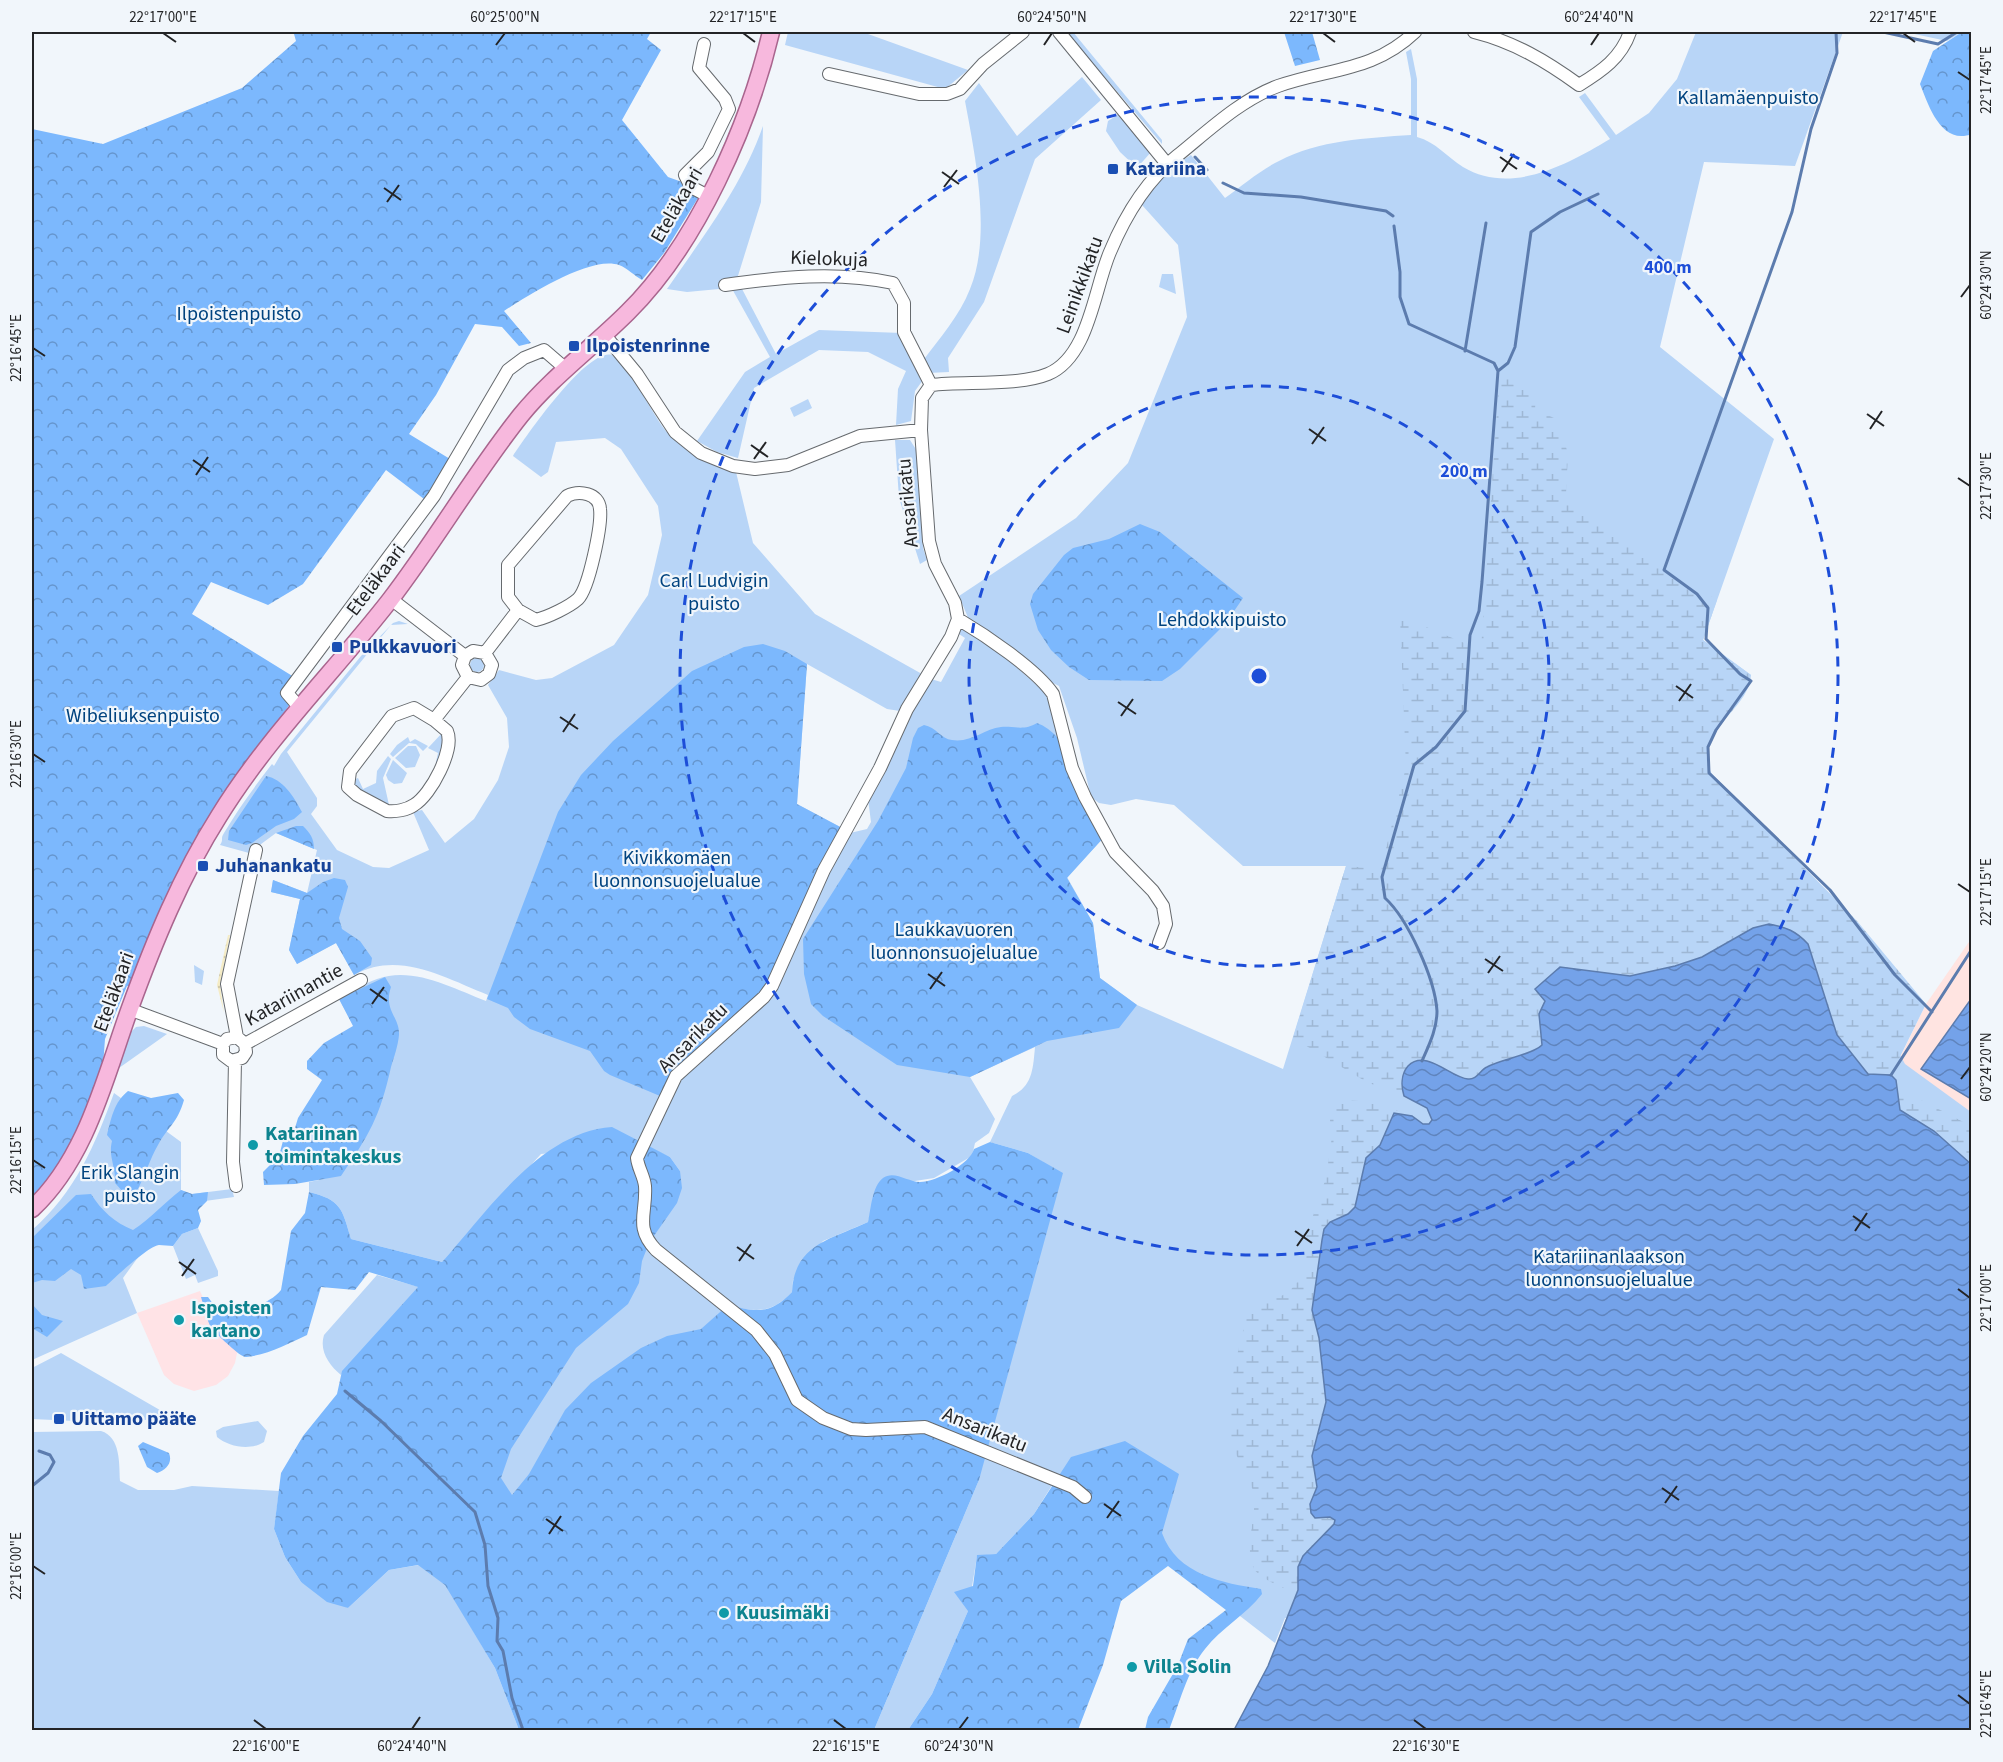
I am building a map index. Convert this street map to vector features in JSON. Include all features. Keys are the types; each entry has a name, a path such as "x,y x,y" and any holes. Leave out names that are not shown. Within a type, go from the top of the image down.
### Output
{"main road":[{"name":"Eteläkaari","path":"32,1209 57,1182 72,1158 100,1092 129,1009 180,885 236,789 391,599 520,416 566,369 633,307 666,267 708,196 746,115 771,32"}],"street":[{"path":"829,74 919,94 947,94 960,88 983,64 1023,32"},
{"path":"1059,32 1167,164"},
{"name":"Leinikkikatu","path":"931,385 1031,378 1051,373 1065,364 1079,345 1116,240 1140,196 1167,164 1233,111 1268,90 1367,63 1391,51 1415,32"},
{"path":"1474,32 1500,35 1545,61 1579,85 1610,63 1626,43 1630,32"},
{"path":"704,44 699,68 725,99 729,109 708,152 685,175 688,183 708,196"},
{"name":"Kielokuja","path":"725,285 788,276 861,276 893,283 904,303 904,332 931,385"},
{"path":"604,334 637,375 675,432 701,453 733,466 755,469 788,465 860,436 921,430"},
{"path":"300,708 287,693 434,496 508,370 524,358 544,350 566,369"},
{"name":"Ansarikatu","path":"931,385 922,398 921,430 930,548 955,603 958,619 951,637 908,709 880,768 824,870 775,981 764,997 676,1076 665,1095 637,1158 645,1183 642,1226 644,1234 656,1250 756,1330 775,1353 797,1400 815,1413 851,1429 926,1427 1073,1488 1085,1497"},
{"path":"581,493 592,496 599,503 600,518 588,578 581,594 577,600 541,619 529,617 518,610 508,597 508,566 567,496 581,493"},
{"path":"391,599 465,656"},
{"path":"485,653 518,610"},
{"path":"958,619 1005,651 1047,686 1053,694 1072,768 1085,797 1115,852 1153,891 1164,906 1166,924 1159,943"},
{"path":"473,651 485,653 491,661 489,674 481,680 468,677 462,665 465,656 473,651"},
{"path":"434,720 468,677"},
{"path":"414,708 434,720 447,731 449,751 429,788 415,805 387,811 357,795 348,787 350,771 394,714 414,708"},
{"path":"235,1061 244,1055 227,984 256,850"},
{"name":"Katariinantie","path":"241,1040 361,980"},
{"path":"129,1009 223,1044"},
{"path":"235,1061 223,1054 223,1044 228,1038 241,1040"},
{"path":"235,1061 233,1162 236,1186"}],"shaded area":[{"path":"1971,939 1971,1126 1893,1072 1926,1004"},
{"path":"200,1291 215,1325 238,1348 235,1363 228,1376 216,1385 194,1391 174,1384 164,1375 137,1313"}],"green space":[{"name":"Ilpoistenpuisto","path":"301,32 651,32 647,39 661,50 622,120 668,177 682,182 698,198 664,253 642,280 619,265 607,263 592,266 560,279 504,311 531,343 519,346 502,327 475,324 436,395 409,434 450,459 424,499 386,470 303,584 268,605 211,582 192,614 294,677 290,704 267,737 132,987 127,986 105,1039 103,1066 73,1140 53,1176 32,1199 32,129 103,144 242,88 296,41 294,34"},
{"path":"788,32 868,34 968,70 945,89 785,45"},
{"path":"1066,32 1073,32 1162,140 1162,144"},
{"path":"1284,32 1312,32 1320,60 1295,66"},
{"path":"1696,32 1843,32 1795,166 1704,162 1660,347 1774,439 1703,640 1751,675 1694,760 1869,997 1905,1064 1971,1112 1971,1660 1285,1618 1275,1643 1121,1524 1056,1479 1034,1514 996,1554 977,1556 968,1611 932,1694 908,1730 874,1730 979,1480 880,1627 468,1483 664,1221 680,1171 670,1157 642,1144 541,1154 442,1262 351,1239 339,1207 328,1198 309,1192 309,1182 319,1180 366,1048 339,999 377,979 404,975 432,980 486,1001 488,995 422,969 405,966 388,965 371,968 354,975 336,943 297,964 289,950 300,899 271,892 273,880 307,893 317,850 276,833 249,853 220,845 229,824 259,781 272,764 274,766 281,754 361,656 391,625 287,752 317,798 317,806 311,814 337,850 373,867 389,868 429,850 413,812 422,810 445,843 474,819 498,780 509,747 507,718 488,685 499,670 536,680 552,678 614,645 648,595 662,535 658,506 621,449 605,438 556,442 548,472 541,477 513,456 573,378 601,356 612,355 632,379 660,423 675,441 694,454 736,472 753,543 815,614 922,674 900,711 887,709 807,664 797,804 844,829 825,874 850,833 867,829 871,822 868,799 913,709 931,679 941,682 965,638 959,634 962,625 989,643 1049,696 1106,835 1067,877 1093,923 1100,978 1137,1005 1283,1069 1346,866 1243,866 1174,805 1136,799 1111,805 1099,803 1091,797 1077,738 1059,686 1043,678 969,620 959,596 1076,518 1128,463 1187,317 1178,245 1142,205 1163,177 1191,155 1225,198 1258,173 1310,148 1344,141 1411,135 1411,79 1406,52 1411,49 1417,79 1417,137 1436,146 1463,167 1481,175 1500,178 1539,173 1576,158 1610,139 1579,97 1585,93 1616,135 1649,113 1677,79","holes":["1035,1047 1031,1076 1024,1087 1012,1096 990,1142 1028,1153 1043,1162 756,1330 730,1306 756,1310 770,1308 784,1299 792,1292 793,1280 823,1241 868,1222 877,1187 934,1178 972,1156 975,1143 989,1133 995,1119 970,1077"]},
{"path":"1905,32 1962,32 1947,41"},
{"path":"1962,32 1971,32 1972,134 1961,136 1944,129 1937,121 1920,84 1933,51"},
{"path":"1082,77 1101,100 1035,159 984,302 948,358 949,372 928,373 922,362 961,308 977,268 981,220 977,170 965,101 979,83 1017,136"},
{"path":"1119,114 1151,152 1137,168 1120,152 1106,131 1108,121"},
{"path":"763,126 761,202 737,279 719,282 719,289 687,292 667,289 733,190"},
{"path":"1162,274 1173,274 1176,294 1159,287"},
{"path":"731,287 741,287 776,354 819,330 902,333 923,380 915,391 911,421 896,425 898,389 906,371 868,352 819,350 754,388 738,458 717,452 697,441 745,372 770,357"},
{"path":"1500,365 1507,369 1513,384 1536,394 1535,409 1556,419 1568,453 1566,494 1572,504 1717,600 1703,640 1751,675 1748,688 1741,700 1714,734 1708,747 1707,760 1712,774 1857,921 1926,1004 1891,1075 1898,1088 1971,1126 1971,1335 1423,1124 1429,1124 1432,1120 1427,1108 1365,1081 1293,1038 1346,866 1381,869 1406,767 1400,616 1481,650"},
{"path":"808,399 812,408 794,417 790,408"},
{"path":"895,440 910,440 917,451 923,548 927,560 920,564 899,498"},
{"name":"Lehdokkipuisto","path":"1140,524 1160,532 1243,598 1226,623 1180,669 1162,681 1089,680 1069,667 1051,650 1038,630 1030,604 1033,594 1064,555 1073,548 1109,539"},
{"path":"399,621 408,624 391,625"},
{"name":"Kivikkomäen luonnonsuojelualue","path":"763,644 785,651 807,664 797,804 844,829 769,984 660,1096 610,1075 604,1071 590,1051 530,1029 514,1017 508,1008 487,999 558,812 581,775 613,741 692,671 744,647"},
{"path":"474,658 480,658 484,665 480,672 474,672 470,668 470,662"},
{"name":"Laukkavuoren luonnonsuojelualue","path":"1037,723 1061,741 1071,755 1106,835 1067,878 1093,923 1100,978 1137,1005 1119,1028 1047,1041 970,1077 897,1065 823,1016 811,1004 804,974 803,939 878,821 906,768 913,738 918,728 928,726 945,738 965,740 995,728 1024,728"},
{"path":"443,732 445,743 438,762 436,762 438,753 428,748"},
{"path":"408,737 410,742 415,739 428,746 423,751 416,744 409,743 393,757 390,754"},
{"path":"408,746 416,746 420,755 415,767 406,768 395,758"},
{"path":"388,756 391,759 383,778 389,805 363,793 353,780 358,778 363,789 376,783 377,771"},
{"path":"393,760 407,773 402,783 394,784 388,780 386,775"},
{"path":"266,776 283,785 302,812 294,819 276,826 252,843 246,845 228,840 229,831"},
{"path":"303,826 308,831 314,849 276,833"},
{"path":"334,878 345,880 348,887 339,918 342,929 360,941 372,958 371,965 354,975 336,943 297,964 289,950 300,899 271,892 273,880 307,893 323,882"},
{"path":"194,965 204,971 202,985 195,982"},
{"path":"385,977 391,987 390,1008 399,1029 399,1035 378,1113 366,1137 341,1176 295,1184 264,1185 263,1172 279,1156 284,1137 295,1128 298,1118 322,1080 307,1069 307,1061 324,1043 353,1026 339,999"},
{"path":"144,1026 167,1034 119,1068 117,1065 128,1035 136,1027"},
{"path":"128,1091 151,1098 178,1093 184,1100 176,1120 155,1150 138,1189 124,1193 115,1183 112,1141 107,1135 116,1106"},
{"name":"Erik Slangin puisto","path":"114,1093 181,1142 181,1190 192,1194 232,1189 234,1197 176,1205 123,1278 137,1313 32,1360 32,1230 47,1216 72,1184 91,1149"},
{"path":"1352,1100 1386,1105 1398,1111 1389,1120 1385,1136 1376,1500 1234,1730 1268,1666 1298,1587 1290,1591 1268,1580 1261,1576 1251,1561 1250,1539 1254,1497 1251,1483 1235,1452 1230,1431 1230,1396 1233,1378 1249,1309 1288,1293 1305,1272 1305,1239 1326,1178 1332,1136 1330,1120 1335,1105"},
{"path":"612,1127 670,1157 680,1171 682,1188 677,1203 649,1243 642,1261 639,1283 628,1304 576,1348 511,1449 501,1478 512,1495 529,1474 565,1410 591,1383 641,1348 667,1336 701,1329 728,1305 762,1310 777,1305 792,1292 794,1276 807,1253 817,1245 868,1222 876,1186 883,1178 892,1175 915,1182 935,1179 959,1166 974,1149 990,1142 1028,1153 1063,1173 979,1480 874,1730 519,1730 495,1668 445,1585 418,1565 389,1570 348,1608 327,1602 301,1582 285,1557 274,1529 281,1473 303,1436 337,1394 342,1371 418,1287 369,1272 355,1290 321,1287 307,1335 270,1352 246,1357 235,1351 212,1328 201,1297 208,1297 221,1315 254,1307 276,1295 281,1290 291,1231 305,1213 309,1192 328,1198 339,1207 351,1239 442,1262 497,1199 538,1159 561,1143 586,1132"},
{"path":"181,1190 192,1194 208,1192 207,1201 198,1210 201,1221 198,1228 182,1234 173,1246 154,1246 106,1286 84,1289 81,1275 71,1269 55,1281 42,1280 32,1283 32,1238 76,1195 91,1194 109,1215 120,1224 133,1230"},
{"path":"198,1228 218,1271 218,1276 198,1283 195,1275 186,1279 173,1246 182,1234"},
{"path":"377,1275 419,1287 341,1375 326,1357 323,1347 324,1335"},
{"path":"32,1304 42,1315 63,1321 47,1337 32,1328"},
{"path":"61,1353 172,1417 117,1423 32,1419 32,1368"},
{"path":"258,1421 267,1431 264,1442 258,1445 240,1447 217,1437 216,1431 223,1427"},
{"path":"101,1431 108,1434 116,1445 120,1481 138,1490 174,1490 192,1486 279,1491 274,1529 285,1557 301,1582 348,1608 389,1570 419,1565 446,1585 495,1668 519,1730 32,1730 32,1432"},
{"path":"1125,1441 1179,1474 1162,1533 1178,1559 1190,1568 1217,1580 1261,1589 1262,1594 1211,1641 1199,1658 1188,1678 1169,1730 1145,1730 1148,1717 1178,1665 1188,1639 1226,1610 1168,1566 1121,1601 1103,1665 1078,1730 908,1730 932,1694 968,1611 954,1592 973,1586 977,1555 996,1554 1034,1514 1071,1457"},
{"path":"143,1442 169,1453 170,1460 166,1468 157,1473 147,1467 138,1446"}],"sand":[{"path":"228,935 230,935 220,985 224,1013 217,985"}],"water":[{"path":"1769,924 1790,930 1808,944 1837,1035 1868,1074 1891,1075 1896,1080 1900,1110 1934,1131 1971,1164 1971,1730 1234,1730 1268,1666 1298,1590 1298,1567 1303,1556 1334,1524 1335,1520 1330,1517 1315,1518 1311,1513 1310,1504 1317,1487 1312,1456 1326,1402 1319,1338 1312,1310 1322,1240 1324,1229 1330,1222 1348,1214 1355,1207 1366,1158 1380,1145 1394,1113 1412,1116 1423,1124 1429,1124 1432,1120 1427,1108 1404,1096 1402,1080 1406,1069 1415,1061 1423,1060 1461,1077 1471,1079 1493,1064 1524,1054 1542,1045 1539,1014 1545,1001 1535,989 1560,967 1630,976 1675,966 1702,957 1753,928"},
{"path":"1971,999 1971,1099 1921,1069"}],"waterway":[{"path":"1836,32 1837,53 1811,129 1792,212 1664,570 1697,594 1708,608 1706,639 1740,674 1751,681 1716,730 1708,747 1709,773 1830,890 1895,975 1932,1012"},
{"path":"1883,32 1938,44 1957,32"},
{"path":"1195,157 1207,170"},
{"path":"1223,183 1244,193 1301,197 1386,211 1393,216"},
{"path":"1498,371 1508,363 1515,347 1531,232 1560,212 1598,194"},
{"path":"1465,351 1486,223"},
{"path":"1394,226 1400,272 1400,297 1409,324 1494,363 1498,371 1482,582 1479,611 1470,635 1465,711 1436,747 1414,765 1382,877 1385,898 1403,920 1419,950 1435,998 1436,1024 1422,1061"},
{"path":"1891,1075 1972,949"},
{"path":"345,1391 381,1421 475,1512 485,1545 488,1586 498,1618 497,1641 503,1651 512,1698 523,1730"},
{"path":"32,1486 48,1473 54,1462 50,1455 39,1451"}],"place":[{"name":"Katariina","path":"1113,169"},
{"name":"Ilpoistenrinne","path":"574,346"},
{"name":"Pulkkavuori","path":"337,647"},
{"name":"Juhanankatu","path":"203,866"},
{"name":"Katariinan toimintakeskus","path":"253,1145"},
{"name":"Ispoisten kartano","path":"179,1320"},
{"name":"Uittamo pääte","path":"59,1419"},
{"name":"Kuusimäki","path":"724,1613"},
{"name":"Villa Solin","path":"1132,1667"}],"park label":[{"name":"Kallamäenpuisto","path":"1748,98"},
{"name":"Carl Ludvigin puisto","path":"714,592"},
{"name":"Wibeliuksenpuisto","path":"143,716"},
{"name":"Katariinanlaakson luonnonsuojelualue","path":"1609,1268"}]}
